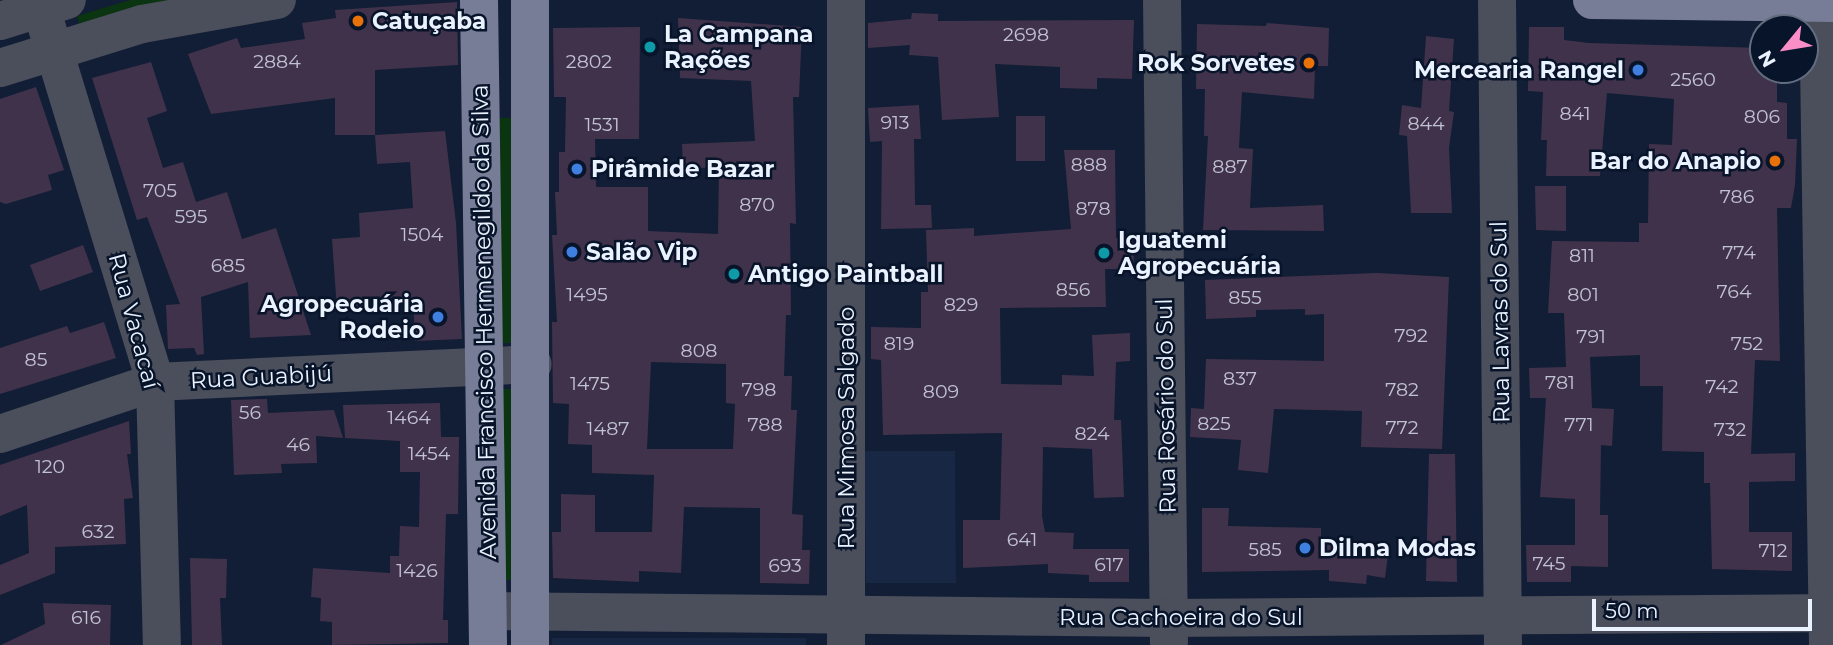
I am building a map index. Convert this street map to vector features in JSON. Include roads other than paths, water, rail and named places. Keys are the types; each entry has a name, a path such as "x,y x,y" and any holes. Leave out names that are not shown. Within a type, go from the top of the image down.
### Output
{"main road":[{"name":"Avenida Francisco Hermenegildo da Silva","path":"480,0 488,366 488,628"},
{"name":"Avenida Francisco Hermenegildo da Silva","path":"530,0 533,364 530,628"},
{"path":"1592,0 1823,2"}],"street":[{"path":"0,68 142,24 277,0"},
{"name":"Rua Mimosa Salgado","path":"846,0 846,631"},
{"name":"Rua Rosário do Sul","path":"1162,0 1169,632"},
{"name":"Rua Lavras do Sul","path":"1497,0 1503,629"},
{"path":"1823,2 1830,623"},
{"path":"0,21 54,4"},
{"name":"Rua Vacacaí","path":"54,4 54,51 155,382 162,645"},
{"name":"Rua Guabijú","path":"0,433 155,382 533,364"},
{"name":"Rua Cachoeira do Sul","path":"488,628 1169,632 1830,623"}],"place":[{"name":"Catuçaba","path":"358,21"},
{"name":"La Campana Rações","path":"650,47"},
{"name":"Rok Sorvetes","path":"1309,63"},
{"name":"Mercearia Rangel","path":"1638,70"},
{"name":"Bar do Anapio","path":"1775,161"},
{"name":"Pirâmide Bazar","path":"577,169"},
{"name":"Salão Vip","path":"572,252"},
{"name":"Iguatemi Agropecuária","path":"1104,253"},
{"name":"Antigo Paintball","path":"734,274"},
{"name":"Agropecuária Rodeio","path":"438,317"},
{"name":"Dilma Modas","path":"1305,548"}]}
